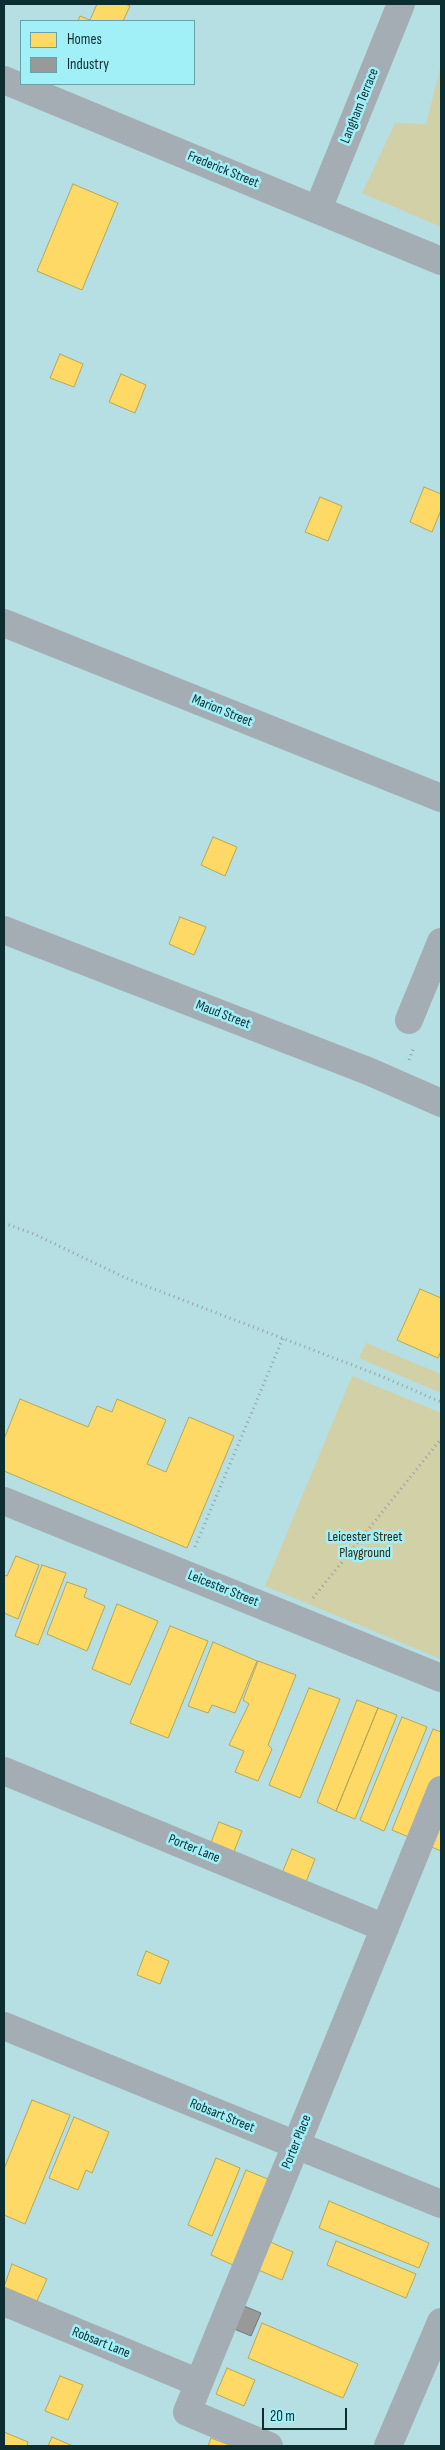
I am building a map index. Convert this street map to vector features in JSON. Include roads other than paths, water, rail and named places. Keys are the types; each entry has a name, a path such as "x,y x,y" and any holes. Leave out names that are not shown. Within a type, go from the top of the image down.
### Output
{"street":[{"name":"Langham Terrace","path":"318,209 401,4"},
{"name":"Frederick Street","path":"4,80 441,261"},
{"name":"Marion Street","path":"4,623 441,798"},
{"name":"Maud Street","path":"4,930 368,1071 398,1086 441,1103"},
{"path":"408,1020 441,942"},
{"name":"Leicester Street","path":"4,1501 441,1678"},
{"name":"Porter Lane","path":"4,1771 385,1928"},
{"name":"Porter Place","path":"269,2446 187,2412 441,1790"},
{"name":"Robsart Street","path":"4,2026 441,2204"},
{"name":"Robsart Lane","path":"4,2302 199,2383"},
{"path":"388,2446 441,2322"}],"park label":[{"name":"Leicester Street Playground","path":"365,1545"}]}
